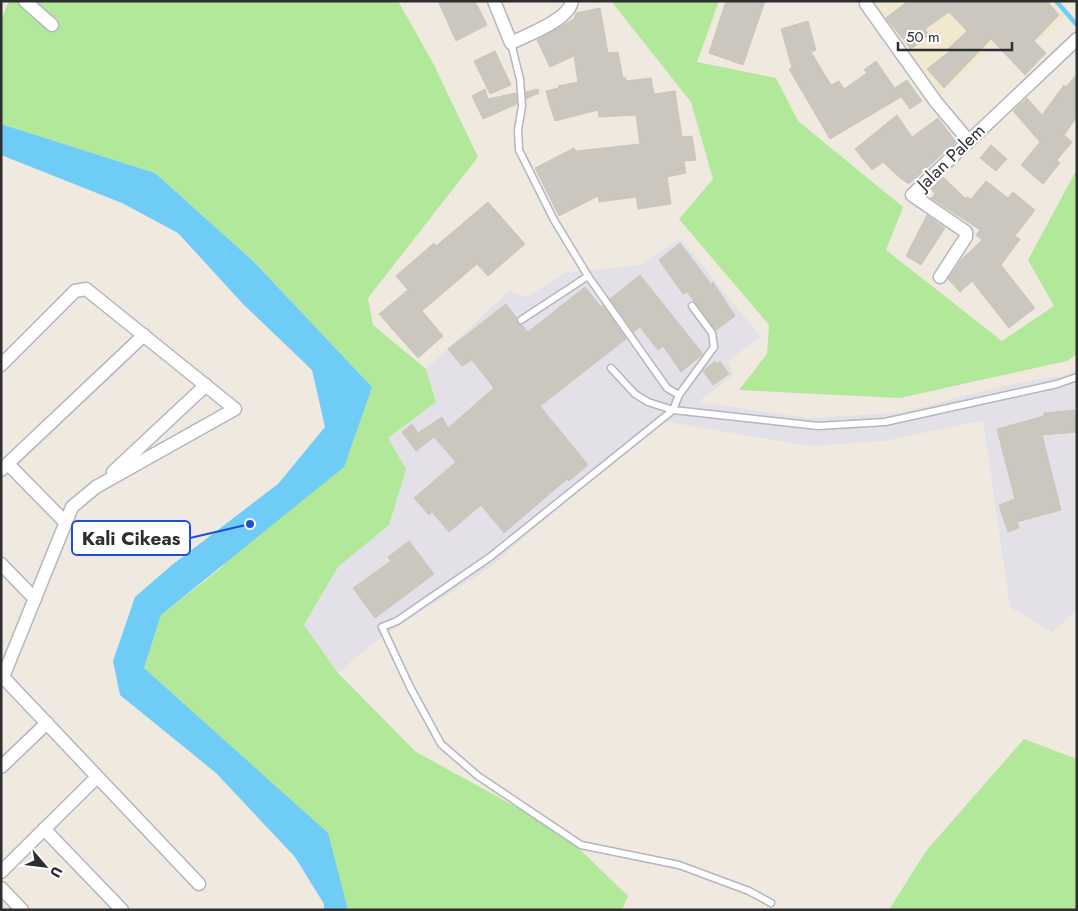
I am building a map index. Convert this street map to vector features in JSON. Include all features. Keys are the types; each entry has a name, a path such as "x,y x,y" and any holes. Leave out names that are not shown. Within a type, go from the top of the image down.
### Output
{"street":[{"path":"25,1 52,25"},
{"path":"494,1 511,43 546,27 568,10 572,1"},
{"path":"866,4 936,102 968,140"},
{"name":"Jalan Palem","path":"940,278 966,238 966,232 912,195 1077,39"},
{"path":"1,365 76,291 86,289 235,409 96,487"},
{"path":"66,523 4,467 144,335"},
{"path":"199,884 2,676 72,507 206,385"},
{"path":"1,564 35,599"},
{"path":"1,767 47,723"},
{"path":"1,872 97,777"},
{"path":"44,829 122,910"},
{"path":"1,888 22,910"}],"lane":[{"path":"511,43 520,79 522,106 518,130 519,150 554,220 588,276 667,388 679,395"},
{"path":"521,320 588,276"},
{"path":"692,306 712,333 714,347 679,395 673,410 490,557 397,621 382,627 410,687 441,744 478,776 581,845 679,866 749,891 771,903"},
{"path":"611,368 641,398 673,410 818,426 885,422 1057,384 1077,376"}],"shaded area":[{"path":"877,1 1038,1 1025,15 1043,32 1059,15 1047,1 1051,1 1065,16 1043,39 1021,21 940,96 872,4"},
{"path":"680,238 761,337 728,361 733,375 698,402 806,418 899,413 1003,386 1069,374 1077,368 1077,610 1052,632 1010,607 983,420 884,441 810,446 663,421 586,483 492,566 377,640 338,673 304,625 338,567 389,525 388,438 436,402 426,369 509,291 527,297 565,273 640,265"}],"green space":[{"path":"9,1 398,1 433,63 478,157 368,298 373,325 426,369 436,402 388,438 406,469 389,525 338,567 304,625 338,673 416,752 562,832 628,896 622,910 348,910 327,833 144,668 161,615 220,569 372,387 253,261 155,173 1,124 1,20"},
{"path":"611,1 719,1 697,62 776,78 798,121 903,207 886,250 1002,341 1054,306 1028,260 1077,169 1077,354 1067,361 900,398 739,390 767,354 769,325 679,219 713,179 691,102"},
{"path":"1024,739 1077,759 1077,910 889,910 926,851"}],"water":[{"path":"1,124 155,173 253,261 372,387 344,467 161,615 144,668 328,833 348,910 324,910 324,904 295,857 216,773 120,695 113,661 135,597 172,565 278,484 325,427 312,370 243,304 178,233 122,203 1,155"}],"building":[{"path":"438,1 475,1 487,25 456,41"},
{"path":"726,1 765,1 743,65 709,53"},
{"path":"908,1 1047,1 1059,15 1034,41 1046,53 1025,75 991,39 944,88 927,69 950,51 948,49 967,31 949,12 925,29 929,35 911,49 886,18"},
{"path":"600,8 608,53 618,52 623,78 626,78 626,81 651,78 654,94 675,91 682,137 692,136 696,160 684,161 686,173 667,177 671,204 638,209 636,197 599,202 598,196 559,216 535,168 574,148 576,151 640,144 636,115 599,117 598,110 555,121 550,106 546,91 559,88 558,86 578,82 574,56 550,67 537,40 574,19 576,13"},
{"path":"808,21 816,50 811,52 831,85 839,81 844,89 867,73 864,70 876,61 901,97 830,139 789,69 792,68 781,29"},
{"path":"495,51 511,85 490,94 474,61"},
{"path":"1077,74 1077,117 1064,135 1072,142 1057,160 1060,163 1043,184 1021,165 1040,142 1013,111 1027,98 1042,115 1064,85 1066,87"},
{"path":"907,80 922,101 910,109 895,88"},
{"path":"485,89 488,99 516,93 517,104 483,119 472,96"},
{"path":"538,89 539,93 526,99 526,92"},
{"path":"897,115 912,137 938,118 956,142 909,184 883,162 872,170 855,149"},
{"path":"991,145 1007,159 996,171 980,158"},
{"path":"943,177 966,199 967,197 971,199 986,181 1008,198 1013,192 1035,210 1015,236 1020,239 1001,265 1035,308 1009,328 972,281 960,292 948,279 961,260 982,240 976,235 980,230 931,198 935,194 931,189"},
{"path":"488,202 525,244 488,276 477,264 422,311 443,336 418,358 379,314 408,290 396,276 434,243 436,246"},
{"path":"927,215 945,228 921,265 906,256"},
{"path":"680,243 711,284 713,282 735,316 716,330 687,292 683,294 659,260"},
{"path":"640,275 703,354 681,372 663,346 658,350 640,327 634,332 610,299"},
{"path":"585,287 601,307 603,305 626,339 540,406 588,465 569,481 567,479 504,533 481,505 449,532 432,512 429,515 414,498 456,462 434,437 416,451 402,432 412,424 418,433 442,417 448,428 494,388 472,360 462,366 448,349 506,304 517,318 517,323 522,325 528,332"},
{"path":"715,361 717,364 720,361 729,374 713,385 703,371"},
{"path":"1077,410 1077,432 1042,435 1061,510 1017,522 1019,528 1008,532 999,505 1015,499 997,429 1044,416 1044,413"},
{"path":"409,541 434,574 375,618 353,588 391,561 388,557"}],"waterway":[{"path":"1056,1 1077,25"}],"place":[{"name":"Kali Cikeas","path":"250,524"}]}
